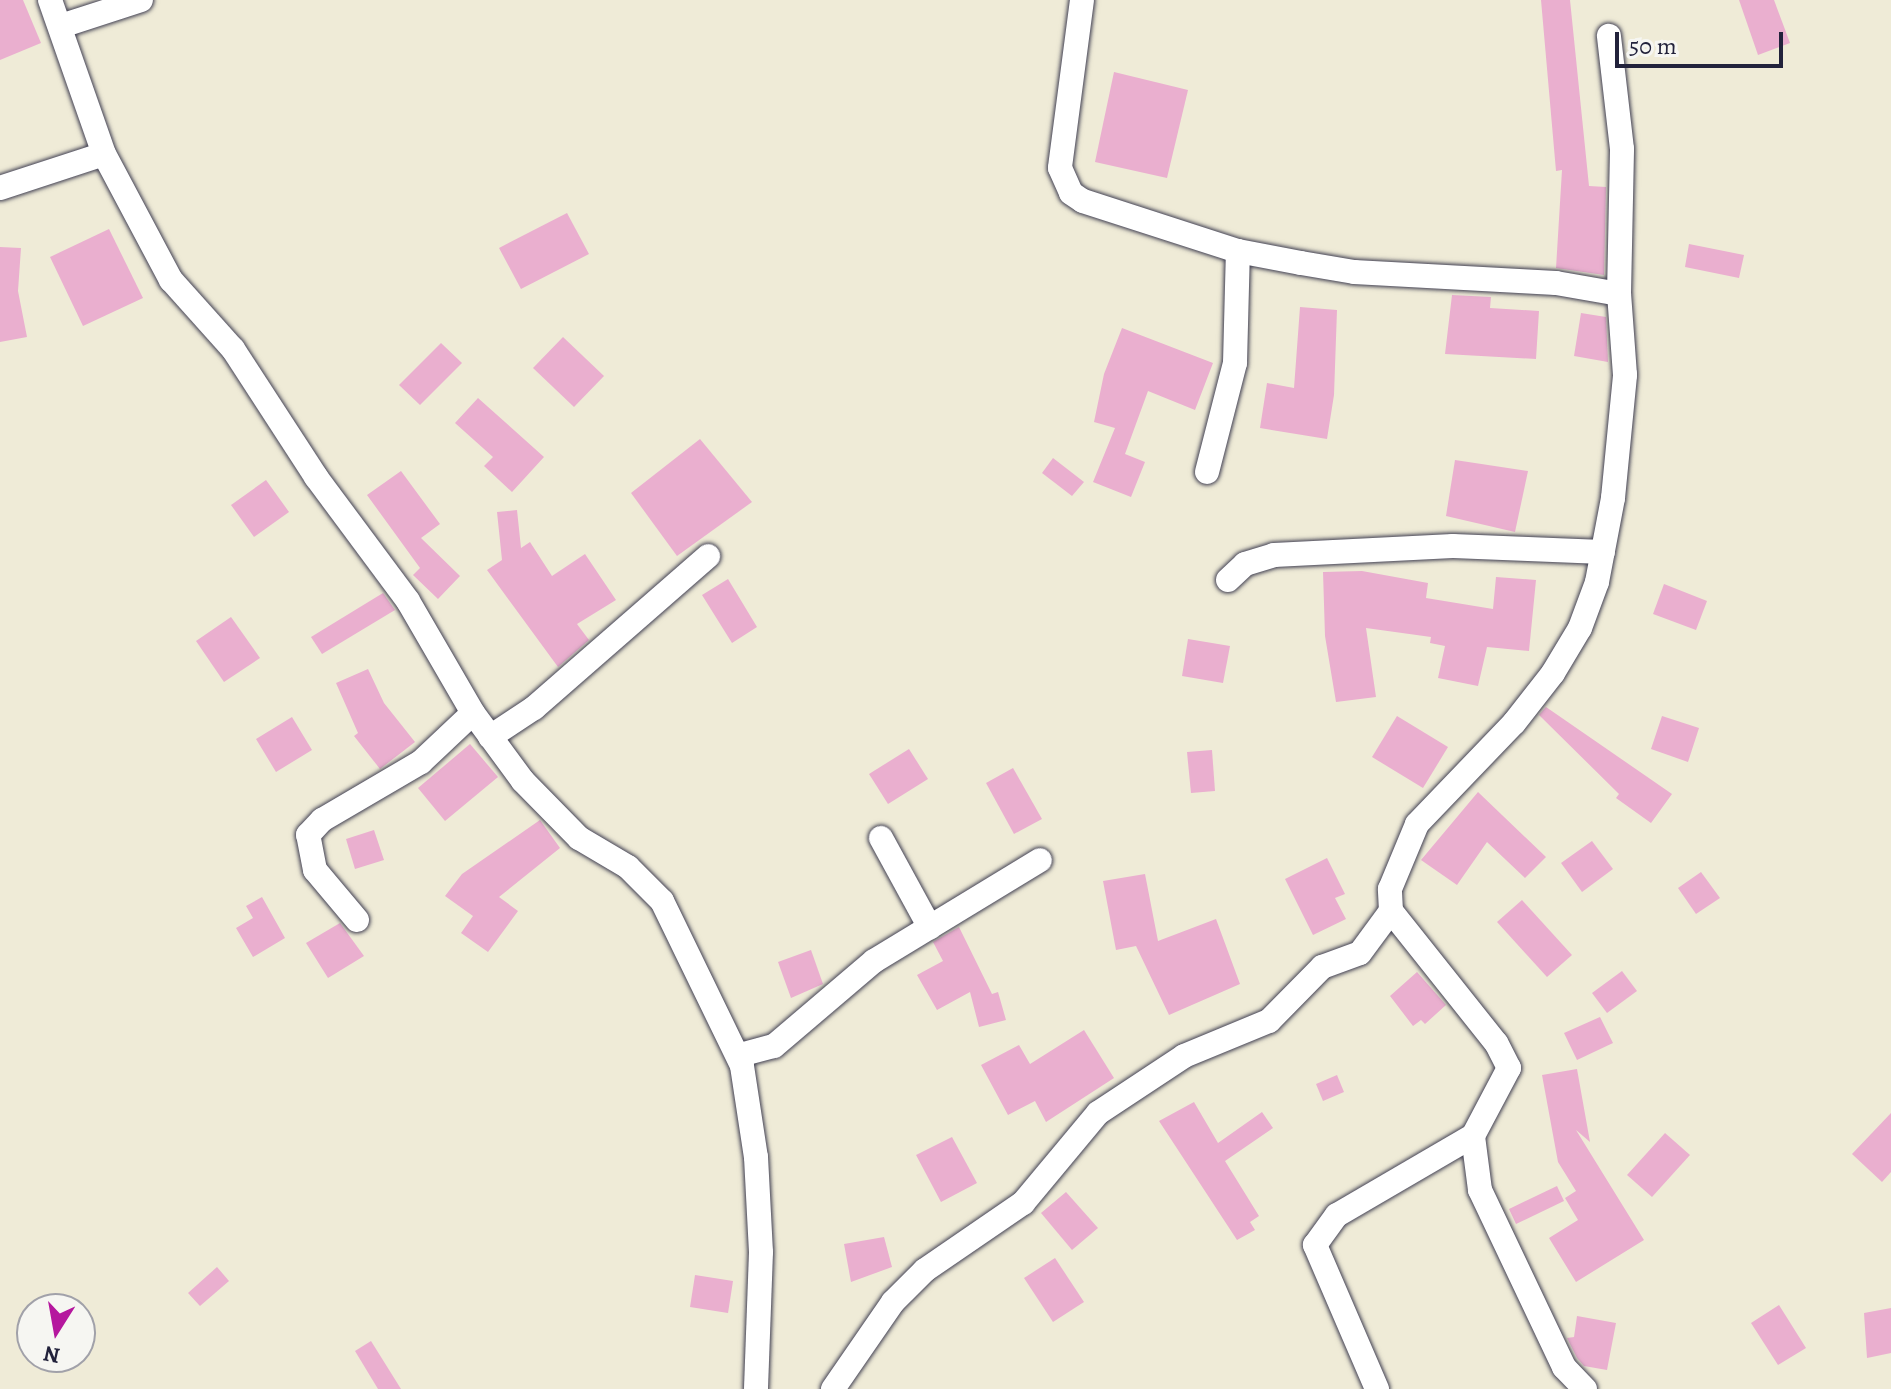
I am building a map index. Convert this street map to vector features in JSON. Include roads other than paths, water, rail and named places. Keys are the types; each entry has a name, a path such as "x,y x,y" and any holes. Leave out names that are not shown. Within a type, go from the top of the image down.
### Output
{"street":[{"path":"50,0 104,154 171,280 233,349 316,477 408,601 490,737 579,838 628,867 662,901 740,1055 756,1157 761,1252 756,1389"},
{"path":"61,26 141,0"},
{"path":"1082,0 1061,144 1064,182 1071,193 1098,208 1238,251 1354,272 1556,283 1619,294"},
{"path":"1377,1389 1315,1245 1337,1215 1473,1136 1509,1068 1496,1043 1475,1023 1391,911 1390,889 1405,844 1417,824 1514,723 1553,673 1580,628 1603,552 1625,375 1619,294 1622,149 1609,36"},
{"path":"0,188 104,154"},
{"path":"1207,472 1235,363 1238,251"},
{"path":"1228,580 1245,564 1274,555 1367,555 1453,546 1603,552"},
{"path":"490,737 534,708 708,556"},
{"path":"357,920 315,870 308,835 322,820 421,762 473,713"},
{"path":"881,838 930,928"},
{"path":"740,1055 774,1046 874,961 1040,860"},
{"path":"833,1389 893,1302 925,1270 1023,1203 1098,1113 1184,1056 1269,1021 1322,967 1360,953 1391,911"},
{"path":"1473,1136 1480,1190 1564,1367 1585,1389"}]}
